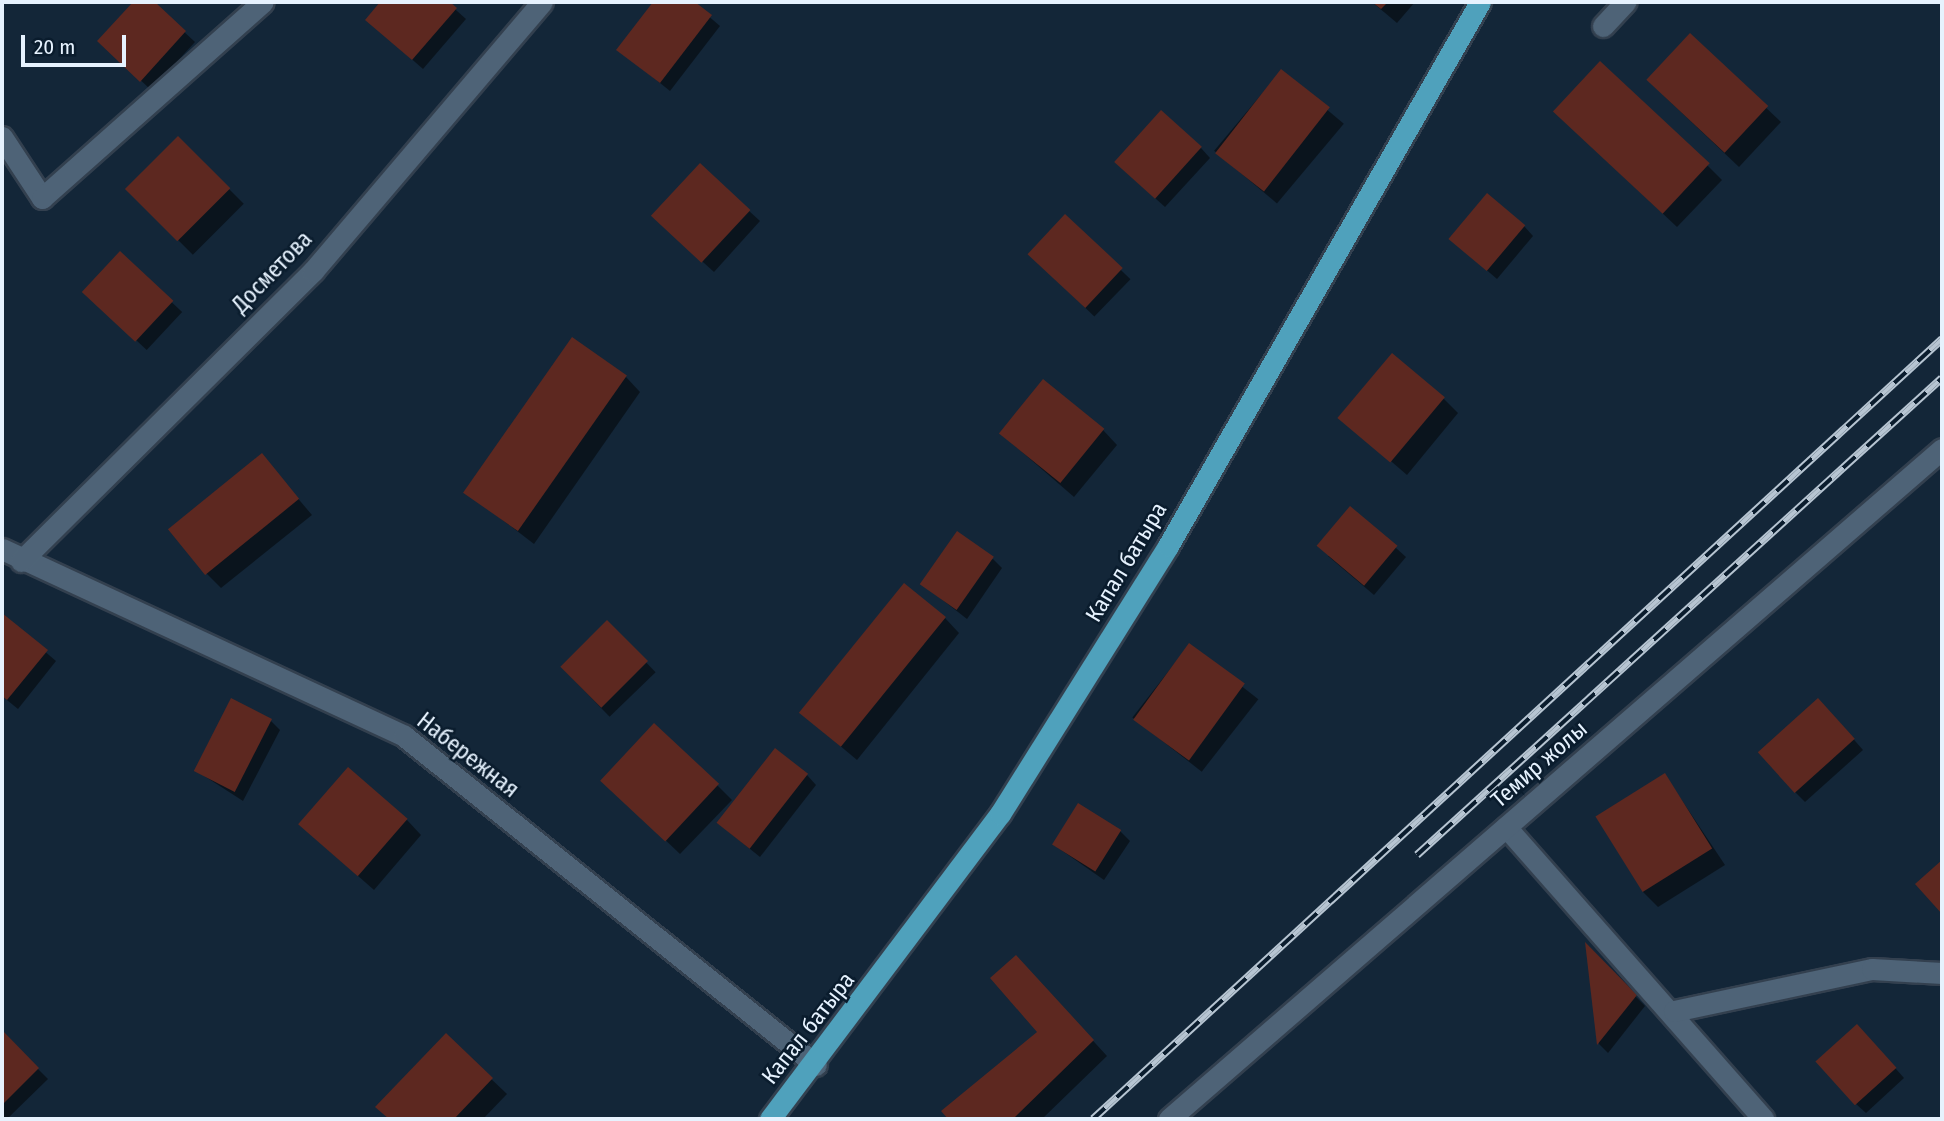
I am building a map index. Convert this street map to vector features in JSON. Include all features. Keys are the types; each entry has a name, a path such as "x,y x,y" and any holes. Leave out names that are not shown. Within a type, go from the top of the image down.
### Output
{"main road":[{"name":"Капал батыра","path":"770,1119 816,1065 1000,814 1161,558 1480,2"}],"street":[{"path":"2,137 42,198 263,2"},
{"name":"Досметова","path":"21,561 313,271 542,2"},
{"path":"1603,26 1625,2"},
{"name":"Темир жолы","path":"1169,1119 1942,449"},
{"name":"Набережная","path":"2,549 21,561 404,736 816,1065"},
{"path":"1506,827 1674,1011 1763,1119"},
{"path":"1674,1011 1872,969 1942,972"}],"building":[{"path":"133,2 155,2 186,31 140,82 97,41"},
{"path":"380,2 450,2 457,8 412,60 365,20"},
{"path":"653,2 695,2 712,15 660,83 616,50"},
{"path":"1372,2 1388,2 1381,9"},
{"path":"1690,33 1768,106 1725,153 1646,80"},
{"path":"1600,61 1710,163 1663,214 1553,111"},
{"path":"1281,69 1330,107 1264,191 1215,153"},
{"path":"1161,110 1202,147 1155,199 1114,162"},
{"path":"178,136 230,188 177,241 125,189"},
{"path":"700,163 750,210 701,263 651,216"},
{"path":"1487,193 1525,225 1487,271 1448,239"},
{"path":"1065,214 1123,268 1085,308 1027,254"},
{"path":"120,251 173,301 135,342 82,292"},
{"path":"572,337 627,375 518,531 463,493"},
{"path":"1392,353 1445,397 1390,462 1337,418"},
{"path":"1043,379 1104,429 1060,483 999,433"},
{"path":"262,453 299,499 205,575 168,529"},
{"path":"1350,506 1397,546 1364,586 1317,546"},
{"path":"957,531 994,557 957,610 920,584"},
{"path":"904,583 946,617 841,747 799,713"},
{"path":"2,613 48,650 7,700 2,696"},
{"path":"607,620 648,661 601,708 560,667"},
{"path":"1189,643 1245,684 1189,760 1133,720"},
{"path":"231,698 272,719 235,792 194,771"},
{"path":"1818,698 1855,739 1795,793 1758,752"},
{"path":"654,723 719,784 665,841 600,781"},
{"path":"775,748 808,774 750,849 717,823"},
{"path":"348,767 408,819 358,876 298,824"},
{"path":"1665,773 1712,848 1643,892 1595,816"},
{"path":"1078,803 1121,830 1095,872 1052,845"},
{"path":"1942,860 1942,914 1915,884"},
{"path":"1585,942 1637,995 1597,1045"},
{"path":"1016,955 1094,1040 1013,1119 948,1119 941,1111 1037,1032 990,978"},
{"path":"1857,1024 1896,1068 1855,1105 1815,1061"},
{"path":"2,1030 39,1068 2,1105"},
{"path":"446,1033 493,1078 454,1119 389,1119 375,1107"}],"railway":[{"path":"1093,1119 1942,339"},
{"path":"1417,855 1942,378"}]}
